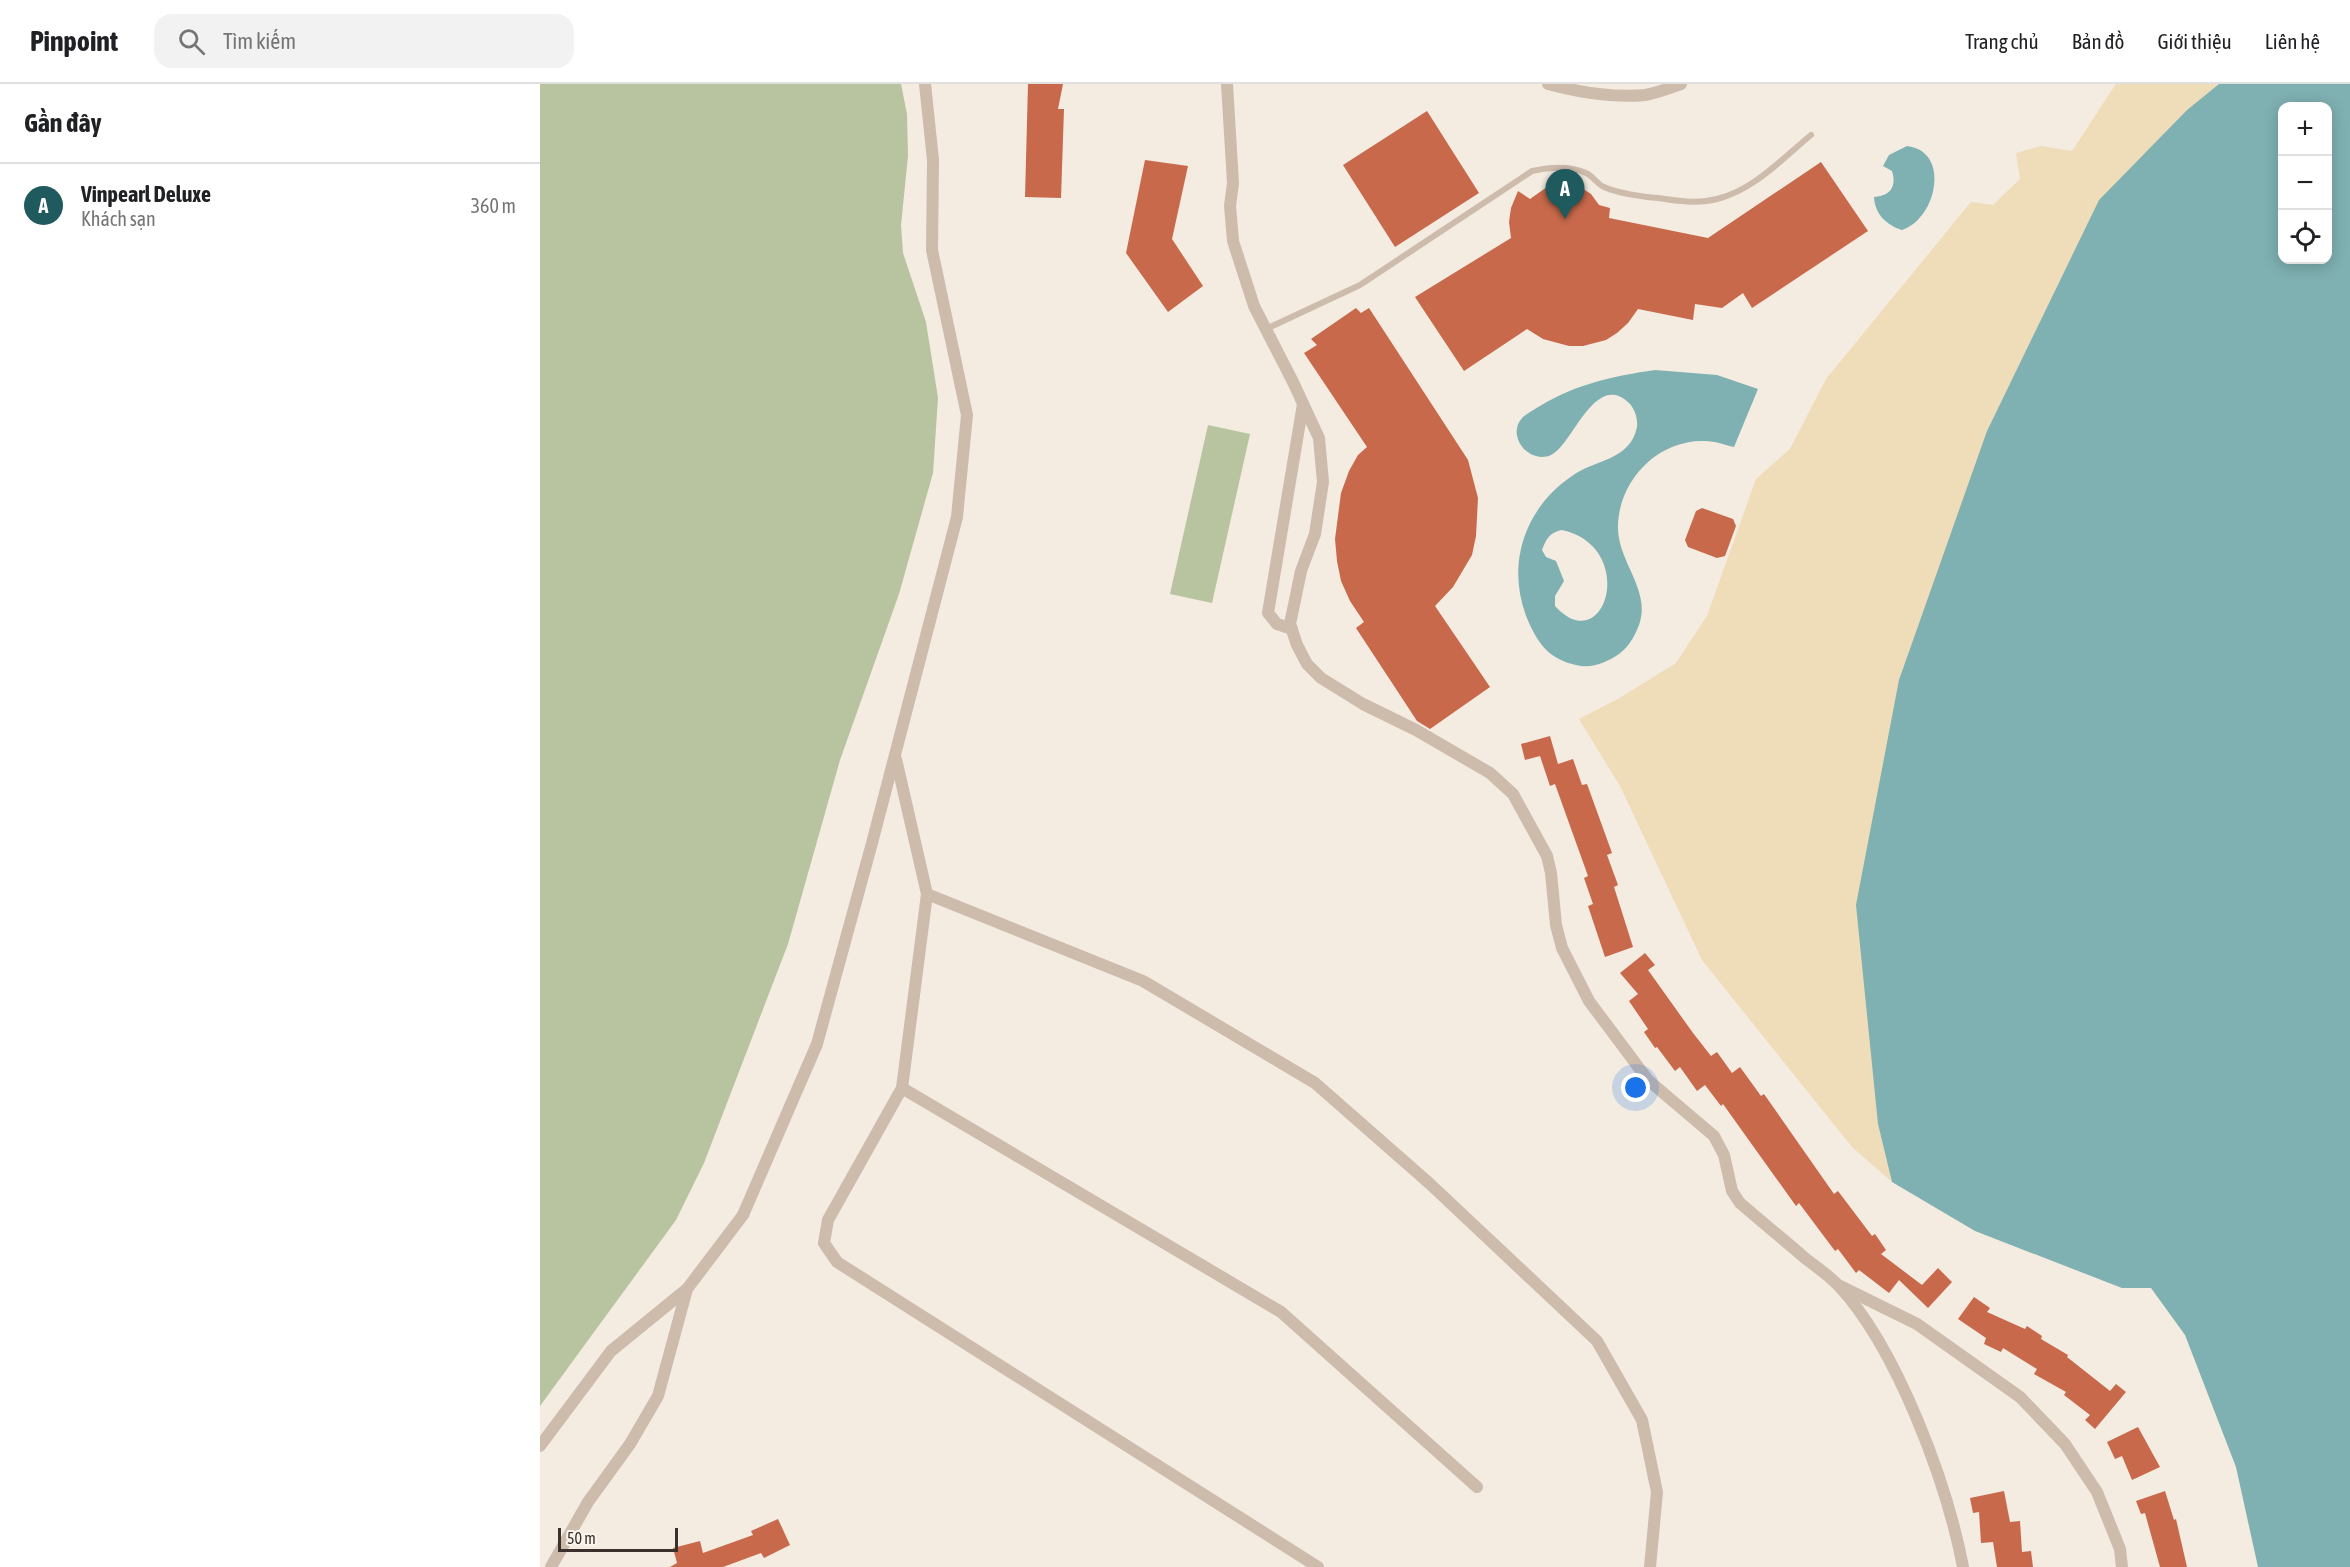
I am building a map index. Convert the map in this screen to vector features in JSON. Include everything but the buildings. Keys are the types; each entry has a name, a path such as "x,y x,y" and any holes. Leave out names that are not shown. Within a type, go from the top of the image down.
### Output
{"street":[{"path":"540,1446 611,1351 687,1289 743,1215 817,1044 957,517 967,415 932,250 933,160 925,84"},
{"path":"1227,84 1233,183 1230,206 1233,241 1254,306 1319,438 1323,482 1315,534 1301,571 1290,624 1307,664 1321,678 1363,704 1416,730 1490,773 1513,794 1546,856 1551,873 1556,925 1562,948 1589,1000 1648,1080 1714,1136 1724,1155 1732,1191 1740,1203 1837,1284 1857,1308 1879,1342 1912,1407 1946,1502 1963,1567"},
{"path":"1548,84 1617,94 1646,94 1682,84"},
{"path":"1292,629 1277,624 1268,613 1303,404"},
{"path":"895,754 927,894 902,1088 828,1220 824,1243 837,1262 1318,1567"},
{"path":"927,894 1143,981 1315,1083 1429,1182 1597,1341 1642,1420 1657,1492 1650,1567"},
{"path":"902,1088 1281,1312 1477,1487"},
{"path":"1837,1284 1917,1324 2020,1397 2065,1444 2097,1492 2120,1549 2122,1567"},
{"path":"550,1567 588,1502 630,1444 658,1396 687,1289"}],"lane":[{"path":"1266,328 1360,285 1532,171 1551,166 1587,173 1603,187 1651,198 1687,202 1715,200 1731,195 1757,180 1811,135"}],"green space":[{"path":"540,84 901,84 907,114 908,156 901,225 903,253 926,322 938,398 933,473 899,594 840,760 788,944 704,1163 676,1220 540,1406"},
{"path":"1208,425 1250,434 1212,603 1170,594"}],"sand":[{"path":"2116,84 2219,84 2187,110 2099,200 1987,431 1878,1124 1892,1182 1852,1147 1702,960 1620,786 1579,719 1618,699 1676,663 1707,616 1756,479 1790,449 1826,379 1971,202 1993,205 2020,179 2016,153 2041,146 2072,151"}],"water":[{"path":"2219,84 2350,84 2350,1567 2258,1567 2236,1467 2185,1335 2151,1288 2122,1288 1975,1231 1892,1182 1878,1124 1856,905 1899,680 1987,431 2099,200 2187,110"},
{"path":"1907,146 1921,151 1930,160 1934,172 1934,186 1931,200 1924,213 1902,230 1891,225 1879,214 1874,197 1884,195 1891,190 1894,182 1892,171 1883,166 1889,155"},
{"path":"1655,370 1717,375 1758,389 1734,447 1716,442 1688,442 1658,455 1634,477 1620,507 1618,524 1623,552 1641,602 1641,616 1637,630 1622,652 1611,659 1591,666 1571,664 1555,657 1543,647 1529,623 1522,603 1519,582 1519,562 1523,542 1530,523 1555,490 1581,470 1610,458 1627,447 1637,427 1636,417 1629,403 1617,395 1605,396 1585,413 1559,449 1543,457 1535,456 1522,446 1518,440 1518,424 1529,413 1567,392 1610,378","holes":["1562,530 1586,540 1600,557 1607,576 1606,595 1599,611 1588,620 1573,619 1555,606 1555,596 1564,581 1556,561 1546,557 1542,550 1549,537 1554,532"]}],"place":[{"name":"Vinpearl Deluxe","path":"1565,219"}]}
